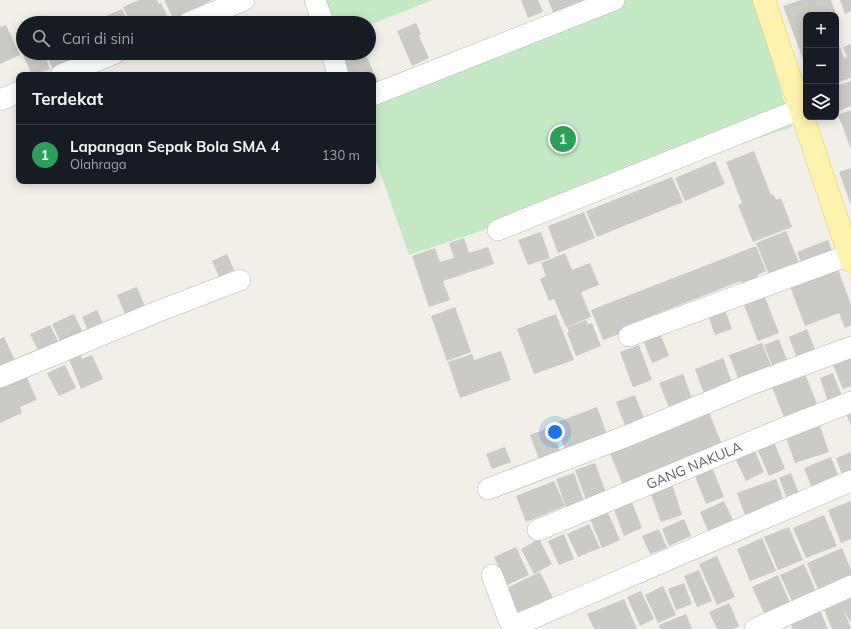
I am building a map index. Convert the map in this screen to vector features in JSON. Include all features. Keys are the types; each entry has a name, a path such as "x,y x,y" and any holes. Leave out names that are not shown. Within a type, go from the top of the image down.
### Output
{"main road":[{"path":"764,0 850,258"}],"street":[{"path":"205,16 244,0"},
{"path":"315,0 321,16"},
{"path":"376,94 614,0"},
{"path":"68,72 98,60"},
{"path":"334,60 337,72"},
{"path":"0,100 16,93"},
{"path":"498,230 800,109"},
{"path":"629,336 850,258"},
{"path":"0,377 159,311 240,280"},
{"path":"488,489 627,436 749,385 851,347"},
{"name":"GANG NAKULA","path":"538,530 851,402"},
{"path":"492,574 509,620 517,624 641,576 823,498 851,480"},
{"path":"823,498 851,495"},
{"path":"531,628 641,576"},
{"path":"755,629 851,586"}],"green space":[{"path":"319,0 433,0 376,22 376,16 325,16"},
{"path":"619,0 754,0 792,127 409,255 376,161 376,102"}],"building":[{"path":"139,0 157,0 159,4 161,3 167,16 128,16 123,7"},
{"path":"164,0 212,0 182,16 172,16"},
{"path":"521,0 538,0 543,12 528,18"},
{"path":"548,0 582,0 583,2 554,14"},
{"path":"801,0 831,0 835,12 803,12 803,59 783,6"},
{"path":"840,0 851,0 851,11 845,14"},
{"path":"122,9 126,16 106,16"},
{"path":"416,23 421,34 419,36 429,58 412,66 397,31"},
{"path":"6,25 16,46 16,57 0,64 0,27"},
{"path":"851,44 851,78 839,82 839,45 844,58 847,57 843,47"},
{"path":"25,60 47,60 50,69 41,72 31,72"},
{"path":"48,60 70,60 53,69"},
{"path":"343,60 368,60 374,72 349,72"},
{"path":"376,77 380,86 376,88"},
{"path":"851,81 851,106 839,111 839,85"},
{"path":"851,110 851,149 839,118 839,115"},
{"path":"754,151 771,195 773,194 776,200 781,198 792,227 753,242 738,205 742,203 726,162"},
{"path":"715,161 725,184 685,201 675,178"},
{"path":"851,168 851,205 839,172"},
{"path":"672,177 683,202 597,237 586,211"},
{"path":"584,212 595,238 558,253 548,226"},
{"path":"786,231 800,265 770,277 756,243"},
{"path":"541,232 550,258 528,265 518,240"},
{"path":"464,238 469,253 488,247 494,264 443,281 450,300 429,307 412,256 435,248 440,262 454,258 449,243"},
{"path":"828,240 832,251 801,263 797,252"},
{"path":"756,246 766,271 757,275 761,283 745,290 741,281 623,327 625,332 603,340 591,310"},
{"path":"565,253 572,270 590,263 599,285 581,292 591,317 566,327 554,299 549,301 540,279 546,276 541,263"},
{"path":"227,254 234,270 219,277 212,261"},
{"path":"836,263 851,305 851,325 845,328 839,313 805,326 788,281"},
{"path":"137,287 148,313 128,321 117,295"},
{"path":"763,292 779,333 758,341 742,300"},
{"path":"455,307 471,352 447,361 431,316"},
{"path":"724,307 732,329 715,335 707,313"},
{"path":"97,310 106,330 91,337 82,317"},
{"path":"74,314 86,339 64,349 52,324"},
{"path":"556,314 574,360 534,374 517,329"},
{"path":"586,320 588,324 592,323 601,346 576,356 567,333 569,332 567,327"},
{"path":"50,325 62,349 42,358 30,334"},
{"path":"658,328 669,356 652,363 641,335"},
{"path":"807,329 817,354 798,361 789,337"},
{"path":"4,337 17,365 0,370 0,339"},
{"path":"779,339 789,366 774,371 764,345"},
{"path":"762,343 773,371 740,383 729,355"},
{"path":"639,345 652,380 633,387 620,352"},
{"path":"501,351 511,380 460,398 448,362 472,354 474,360"},
{"path":"79,353 82,359 92,355 103,379 81,389 68,357"},
{"path":"851,355 851,386 843,389 832,363"},
{"path":"723,358 733,385 705,396 695,369"},
{"path":"65,365 76,388 59,396 47,373"},
{"path":"804,371 819,409 786,422 771,384"},
{"path":"833,373 842,396 828,402 820,378"},
{"path":"683,374 693,401 670,410 659,383"},
{"path":"26,375 37,400 20,407 22,413 0,423 0,387"},
{"path":"635,395 646,424 627,431 616,402"},
{"path":"597,407 608,437 566,452 555,423"},
{"path":"851,408 851,426 845,411"},
{"path":"709,412 723,447 623,485 609,451"},
{"path":"820,426 829,452 795,463 786,438"},
{"path":"551,427 561,454 540,462 530,435"},
{"path":"774,442 785,469 769,476 757,448"},
{"path":"505,447 511,462 492,469 486,454"},
{"path":"755,451 764,472 746,481 736,460"},
{"path":"851,452 851,474 843,477 836,458"},
{"path":"831,457 839,477 812,488 804,468"},
{"path":"595,463 608,498 588,505 575,470"},
{"path":"712,467 724,497 706,504 694,474"},
{"path":"574,473 586,507 568,513 556,479"},
{"path":"791,473 800,496 788,501 779,478"},
{"path":"776,479 784,501 745,515 737,493"},
{"path":"554,481 565,506 526,522 516,496"},
{"path":"672,484 682,515 661,522 650,492"},
{"path":"631,500 642,528 624,536 613,507"},
{"path":"724,501 733,520 708,531 700,512"},
{"path":"851,501 851,539 841,543 828,510"},
{"path":"607,511 620,540 602,548 590,519"},
{"path":"824,515 837,546 806,558 793,528"},
{"path":"684,519 691,536 669,546 662,529"},
{"path":"589,524 600,548 578,557 567,534"},
{"path":"789,527 803,560 778,570 764,537"},
{"path":"659,529 667,548 650,554 642,536"},
{"path":"564,534 574,559 559,565 548,541"},
{"path":"762,538 776,571 750,581 737,549"},
{"path":"539,539 552,564 534,574 521,549"},
{"path":"516,547 529,575 507,585 494,557"},
{"path":"842,548 851,570 851,579 819,592 807,563"},
{"path":"717,556 735,597 717,605 699,564"},
{"path":"804,564 816,591 792,601 780,575"},
{"path":"699,570 712,601 697,607 684,576"},
{"path":"540,572 553,598 516,615 503,590"},
{"path":"778,575 790,603 765,615 752,587"},
{"path":"684,583 692,604 676,610 668,589"},
{"path":"663,586 676,615 658,623 645,595"},
{"path":"641,591 654,619 640,626 627,597"},
{"path":"851,594 851,623 844,610 851,629 832,629 823,607"},
{"path":"624,599 637,629 594,629 587,614"},
{"path":"729,603 739,626 732,629 717,629 709,612"},
{"path":"819,608 828,629 793,629 789,621"},
{"path":"686,614 692,629 660,629 659,625"}],"place":[{"name":"Lapangan Sepak Bola SMA 4","path":"563,139"}]}
